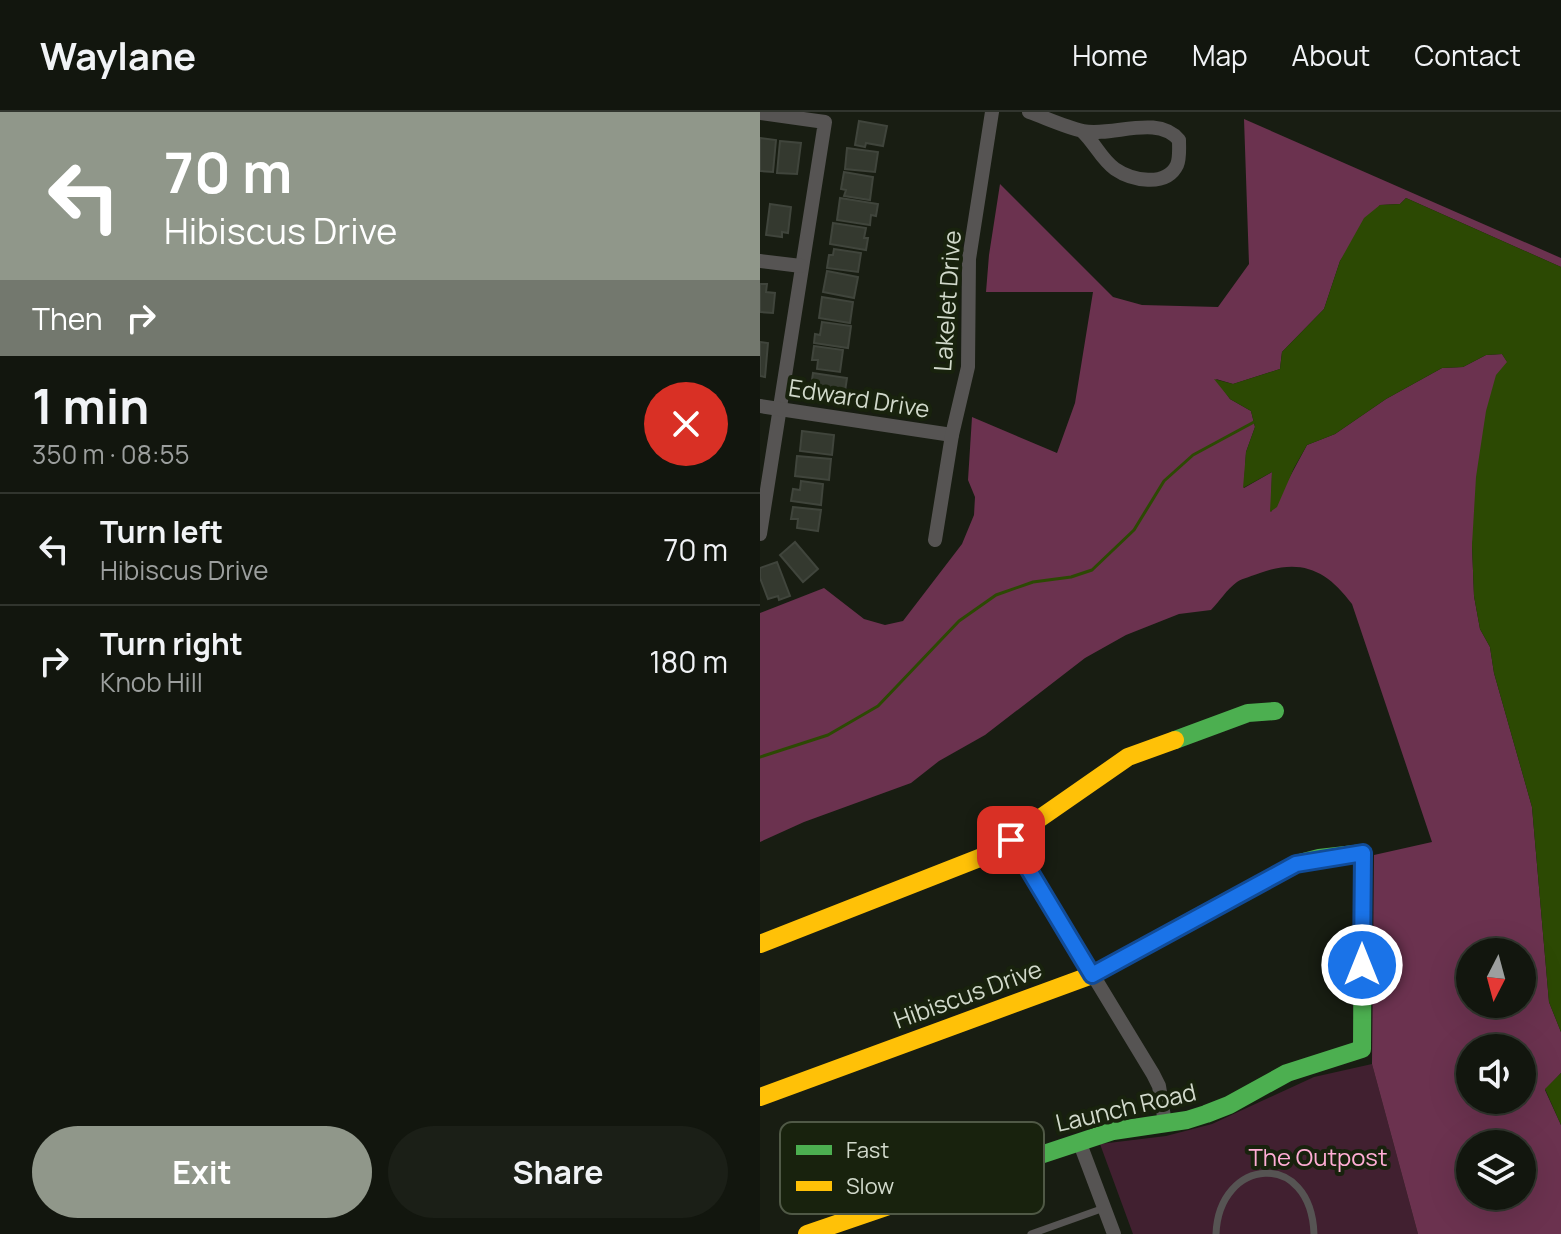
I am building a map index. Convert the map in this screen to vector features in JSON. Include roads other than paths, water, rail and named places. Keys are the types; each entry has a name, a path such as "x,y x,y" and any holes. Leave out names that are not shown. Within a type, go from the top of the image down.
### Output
{"street":[{"name":"Lakelet Drive","path":"935,540 952,435 968,367 969,259 992,112"},
{"path":"1029,112 1082,131 1108,133 1155,127 1167,129 1179,140 1178,164 1159,179 1138,178 1117,171 1082,131"},
{"path":"760,113 825,122 761,534"},
{"path":"760,261 801,266"},
{"name":"Edward Drive","path":"760,406 952,435"},
{"path":"760,944 971,862 1011,840 1128,757 1248,713 1275,711"},
{"path":"1011,840 1153,1074 1159,1086 1165,1123"},
{"name":"Hibiscus Drive","path":"760,1097 1092,975 1296,864 1363,853 1362,1049"},
{"name":"Launch Road","path":"1044,1154 1113,1131 1206,1114 1287,1073 1362,1049"},
{"path":"1079,1141 1114,1234"},
{"name":"Launch Road","path":"807,1234 844,1228 882,1214"}],"lane":[{"path":"1216,1234 1222,1203 1227,1196 1246,1179 1263,1172 1279,1174 1300,1188 1313,1216 1314,1234"},
{"path":"1031,1234 1104,1208"}],"waterway":[{"path":"760,757 828,735 878,706 959,621 996,595 1033,582 1071,577 1092,570 1134,530 1164,481 1193,455 1254,422"}],"park label":[{"name":"The Outpost","path":"1318,1158"}]}
